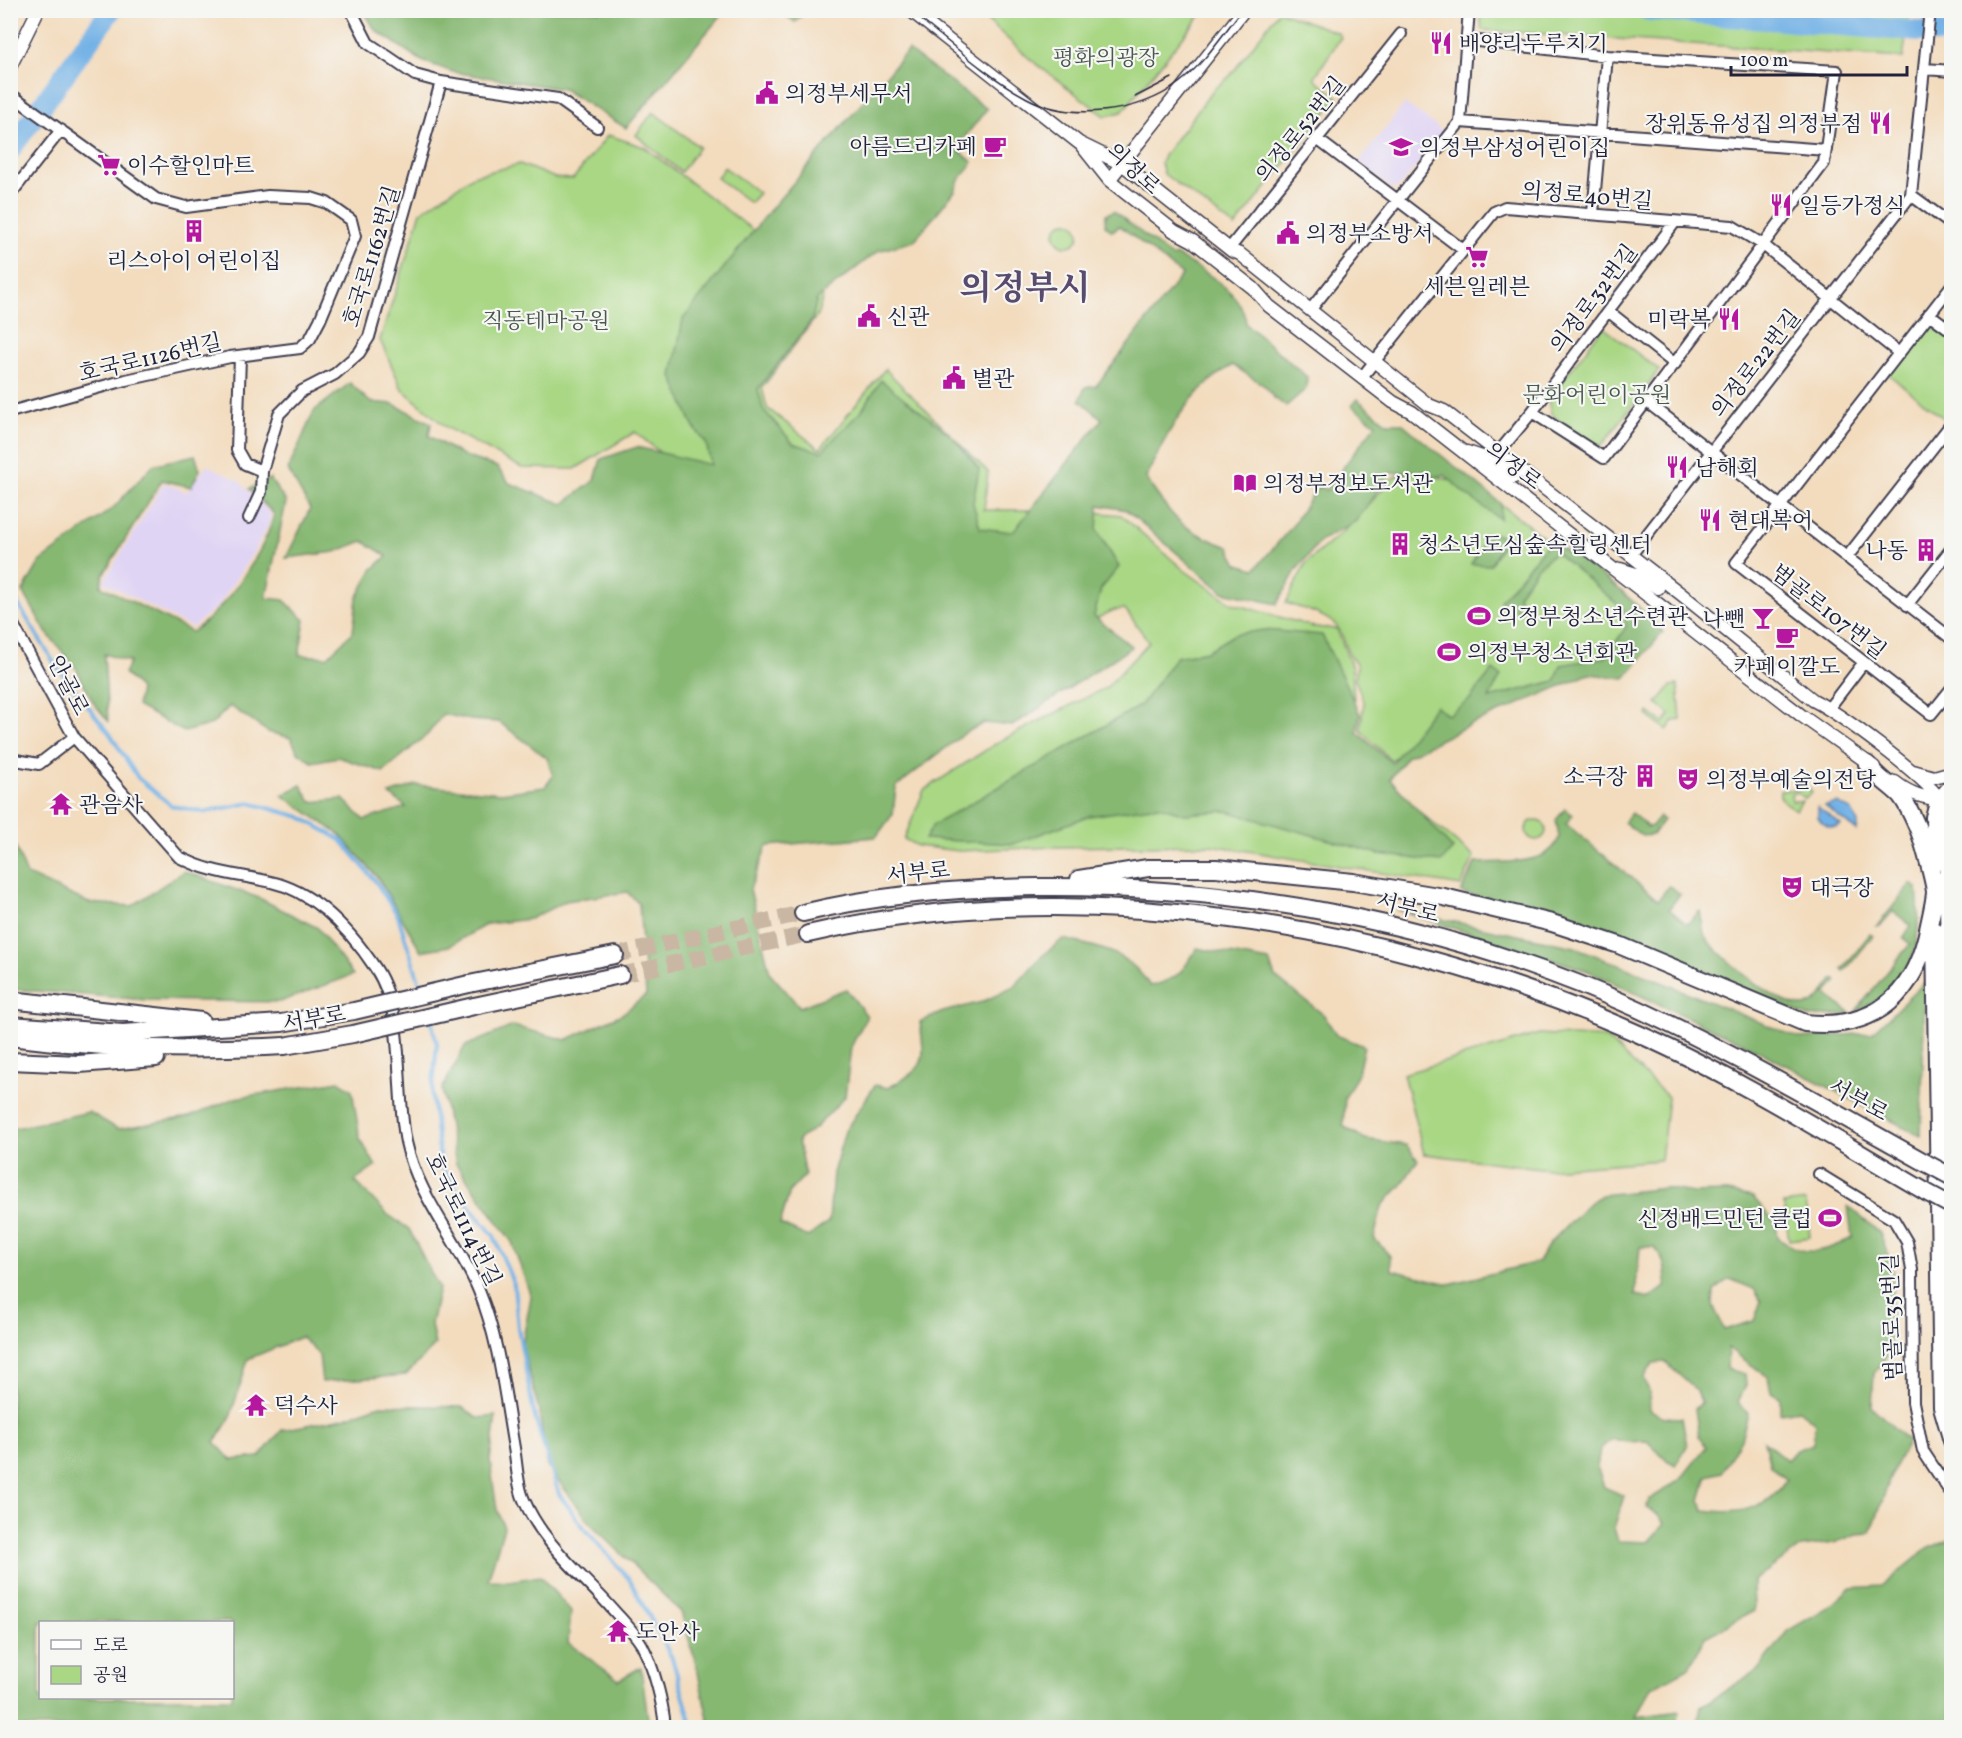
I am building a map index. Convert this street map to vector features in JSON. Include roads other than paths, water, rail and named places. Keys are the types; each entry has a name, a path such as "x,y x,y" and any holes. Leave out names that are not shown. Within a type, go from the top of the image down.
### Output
{"highway":[{"path":"1019,888 1148,868 1186,868 1281,873 1398,888 1561,926 1662,962 1789,1018 1827,1026 1848,1023 1872,1014 1893,999 1910,981 1922,957 1935,892 1922,838 1911,814 1900,796 1876,776 1867,764"},
{"path":"1945,798 1934,818 1942,1407 1952,1442"},
{"path":"1945,798 1952,1159"},
{"name":"서부로","path":"803,913 913,894 1019,888 1137,889 1239,898 1346,915 1472,947 1548,973 1637,1009 1799,1092 1952,1177"},
{"name":"서부로","path":"808,934 913,916 992,910 1093,909 1182,914 1247,921 1406,952 1542,994 1628,1029 1778,1106 1952,1206"},
{"name":"서부로","path":"10,1025 123,1033 281,1023 354,1011 469,984 615,955"},
{"name":"서부로","path":"10,1037 77,1046 213,1050 284,1047 620,975"},
{"path":"10,1000 241,1025"},
{"path":"10,1061 79,1064 138,1060 213,1050"}],"street":[{"path":"10,67 38,10"},
{"path":"351,10 368,43 415,75 441,82 558,99 597,127"},
{"name":"의정로","path":"910,10 1079,143 1122,164 1228,249 1240,254 1374,360 1630,555 1813,700 1829,708 1945,798"},
{"path":"1109,180 1244,10"},
{"path":"1311,309 1460,122 1470,10"},
{"path":"1930,10 1911,195 1952,225"},
{"name":"의정로52번길","path":"1228,249 1401,34"},
{"path":"1469,35 1607,56 1837,70 1826,150 1819,170 1604,458 1532,412"},
{"path":"1593,213 1607,56"},
{"path":"1925,69 1952,71"},
{"name":"호국로1162번길","path":"249,518 261,492 262,471 279,414 302,391 335,374 359,353 369,337 441,82"},
{"path":"10,195 61,130 14,95"},
{"path":"1460,122 1602,131 1826,150"},
{"name":"호국로1126번길","path":"10,412 126,380 240,356 300,348 310,339 355,236 351,220 327,203 311,198 268,196 186,207 156,199 61,130"},
{"path":"1317,139 1396,202 1462,249"},
{"name":"의정로","path":"1079,143 1109,180 1174,231 1193,241 1244,281 1269,306 1867,764 1879,769 1907,791 1945,798"},
{"name":"의정로22번길","path":"1630,555 1911,195"},
{"name":"의정로40번길","path":"1362,377 1462,249 1494,212 1505,207 1732,226 1762,244 1830,298"},
{"name":"의정로32번길","path":"1498,453 1532,412 1675,222"},
{"name":"범골로107번길","path":"1952,285 1736,563 1931,714 1952,688"},
{"path":"1830,298 1899,353"},
{"path":"1608,311 1675,364"},
{"path":"1929,314 1952,331"},
{"path":"240,356 237,450 245,464 262,471"},
{"path":"1647,402 1952,639"},
{"path":"1847,557 1952,423"},
{"path":"1457,448 1488,459 1514,477 1515,473 1503,464 1498,453"},
{"path":"1907,605 1952,548"},
{"path":"1611,566 1639,575 1658,588 1659,583 1642,570 1630,555"},
{"name":"안골로","path":"10,620 74,737 39,764 10,759"},
{"path":"1829,708 1864,663"},
{"name":"호국로1114번길","path":"74,737 179,857 202,869 273,882 305,897 339,923 377,971 385,985 397,1036 402,1120 407,1146 437,1215 479,1291 489,1322 523,1498 558,1554 604,1600 642,1646 653,1675 664,1728"},
{"path":"1904,767 1934,777 1952,772"},
{"path":"1945,798 1952,783"},
{"name":"범골로35번길","path":"1819,1174 1894,1220 1907,1242 1912,1270 1913,1402 1923,1451 1952,1495"}],"water":[{"path":"1837,803 1852,811 1858,823 1857,831 1825,806"},
{"path":"1818,807 1841,825 1831,827 1822,823 1818,817"}],"waterway":[{"path":"10,150 111,10"},
{"path":"1647,10 1952,34"},
{"path":"10,591 56,666 110,734 138,778 172,806 205,812 250,803 301,817 341,840 376,882 398,916 422,990"},
{"path":"431,1020 437,1044 432,1095 441,1166 464,1200 494,1236 514,1285 518,1328 534,1414 559,1494 584,1528 629,1579 672,1658 693,1728"}],"tunnel":[{"path":"615,955 803,913"},
{"path":"620,975 808,934"}],"tram line":[{"path":"909,10 981,68 1027,98 1064,110 1084,112 1105,111 1145,101 1179,83 1205,58 1242,10"},
{"path":"1135,97 1172,78"}],"place":[{"name":"배양리두루치기","path":"1441,43"},
{"name":"의정부세무서","path":"767,93"},
{"name":"장위동유성집 의정부점","path":"1880,123"},
{"name":"아름드리카페","path":"995,146"},
{"name":"의정부삼성어린이집","path":"1401,147"},
{"name":"이수할인마트","path":"109,165"},
{"name":"일등가정식","path":"1781,205"},
{"name":"리스아이 어린이집","path":"194,231"},
{"name":"의정부소방서","path":"1288,233"},
{"name":"세븐일레븐","path":"1477,257"},
{"name":"신관","path":"869,316"},
{"name":"미락복","path":"1729,319"},
{"name":"별관","path":"954,378"},
{"name":"남해회","path":"1677,467"},
{"name":"의정부정보도서관","path":"1245,483"},
{"name":"현대복어","path":"1710,520"},
{"name":"청소년도심숲속힐링센터","path":"1400,544"},
{"name":"나동","path":"1926,550"},
{"name":"의정부청소년수련관","path":"1479,616"},
{"name":"나뺀","path":"1763,618"},
{"name":"카페이깔도","path":"1787,637"},
{"name":"의정부청소년회관","path":"1449,652"},
{"name":"소극장","path":"1645,776"},
{"name":"의정부예술의전당","path":"1688,779"},
{"name":"관음사","path":"61,804"},
{"name":"대극장","path":"1792,887"},
{"name":"신정배드민턴 클럽","path":"1830,1218"},
{"name":"덕수사","path":"256,1405"},
{"name":"도안사","path":"618,1631"}],"district":[{"name":"의정부시","path":"1025,287"}],"park label":[{"name":"평화의광장","path":"1106,57"},
{"name":"직동테마공원","path":"546,320"},
{"name":"문화어린이공원","path":"1597,394"}]}
